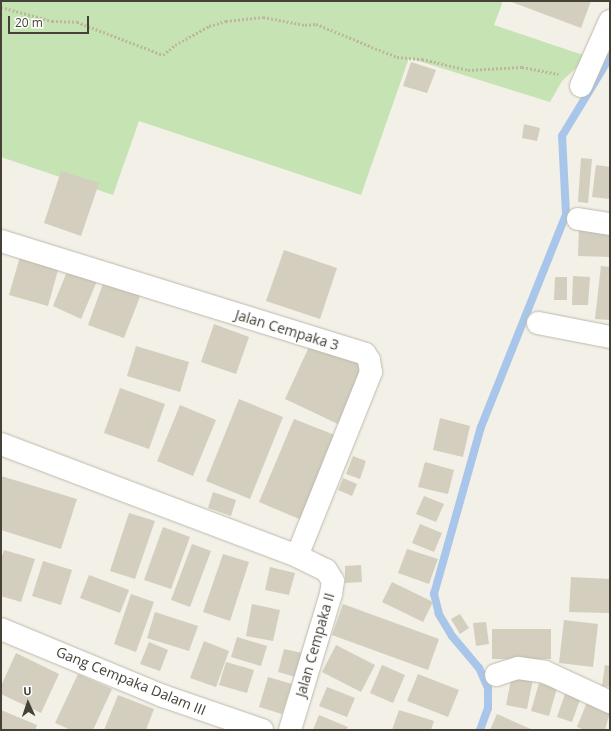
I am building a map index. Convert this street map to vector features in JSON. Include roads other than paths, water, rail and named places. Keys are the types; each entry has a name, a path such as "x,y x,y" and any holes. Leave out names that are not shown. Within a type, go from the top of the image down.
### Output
{"street":[{"path":"583,82 610,21"},
{"path":"578,218 610,224"},
{"name":"Jalan Cempaka 3","path":"1,241 365,354 369,360 371,372 296,556"},
{"path":"538,323 610,337"},
{"name":"Jalan Cempaka II","path":"1,444 296,556 326,570 333,581 290,730"},
{"name":"Gang Cempaka Dalam III","path":"1,629 163,696 262,730"},
{"path":"496,675 518,668 545,672 610,702"}],"waterway":[{"path":"480,730 488,708 488,688 479,668 452,636 439,614 434,594 481,427 566,214 562,136 610,57"}]}
